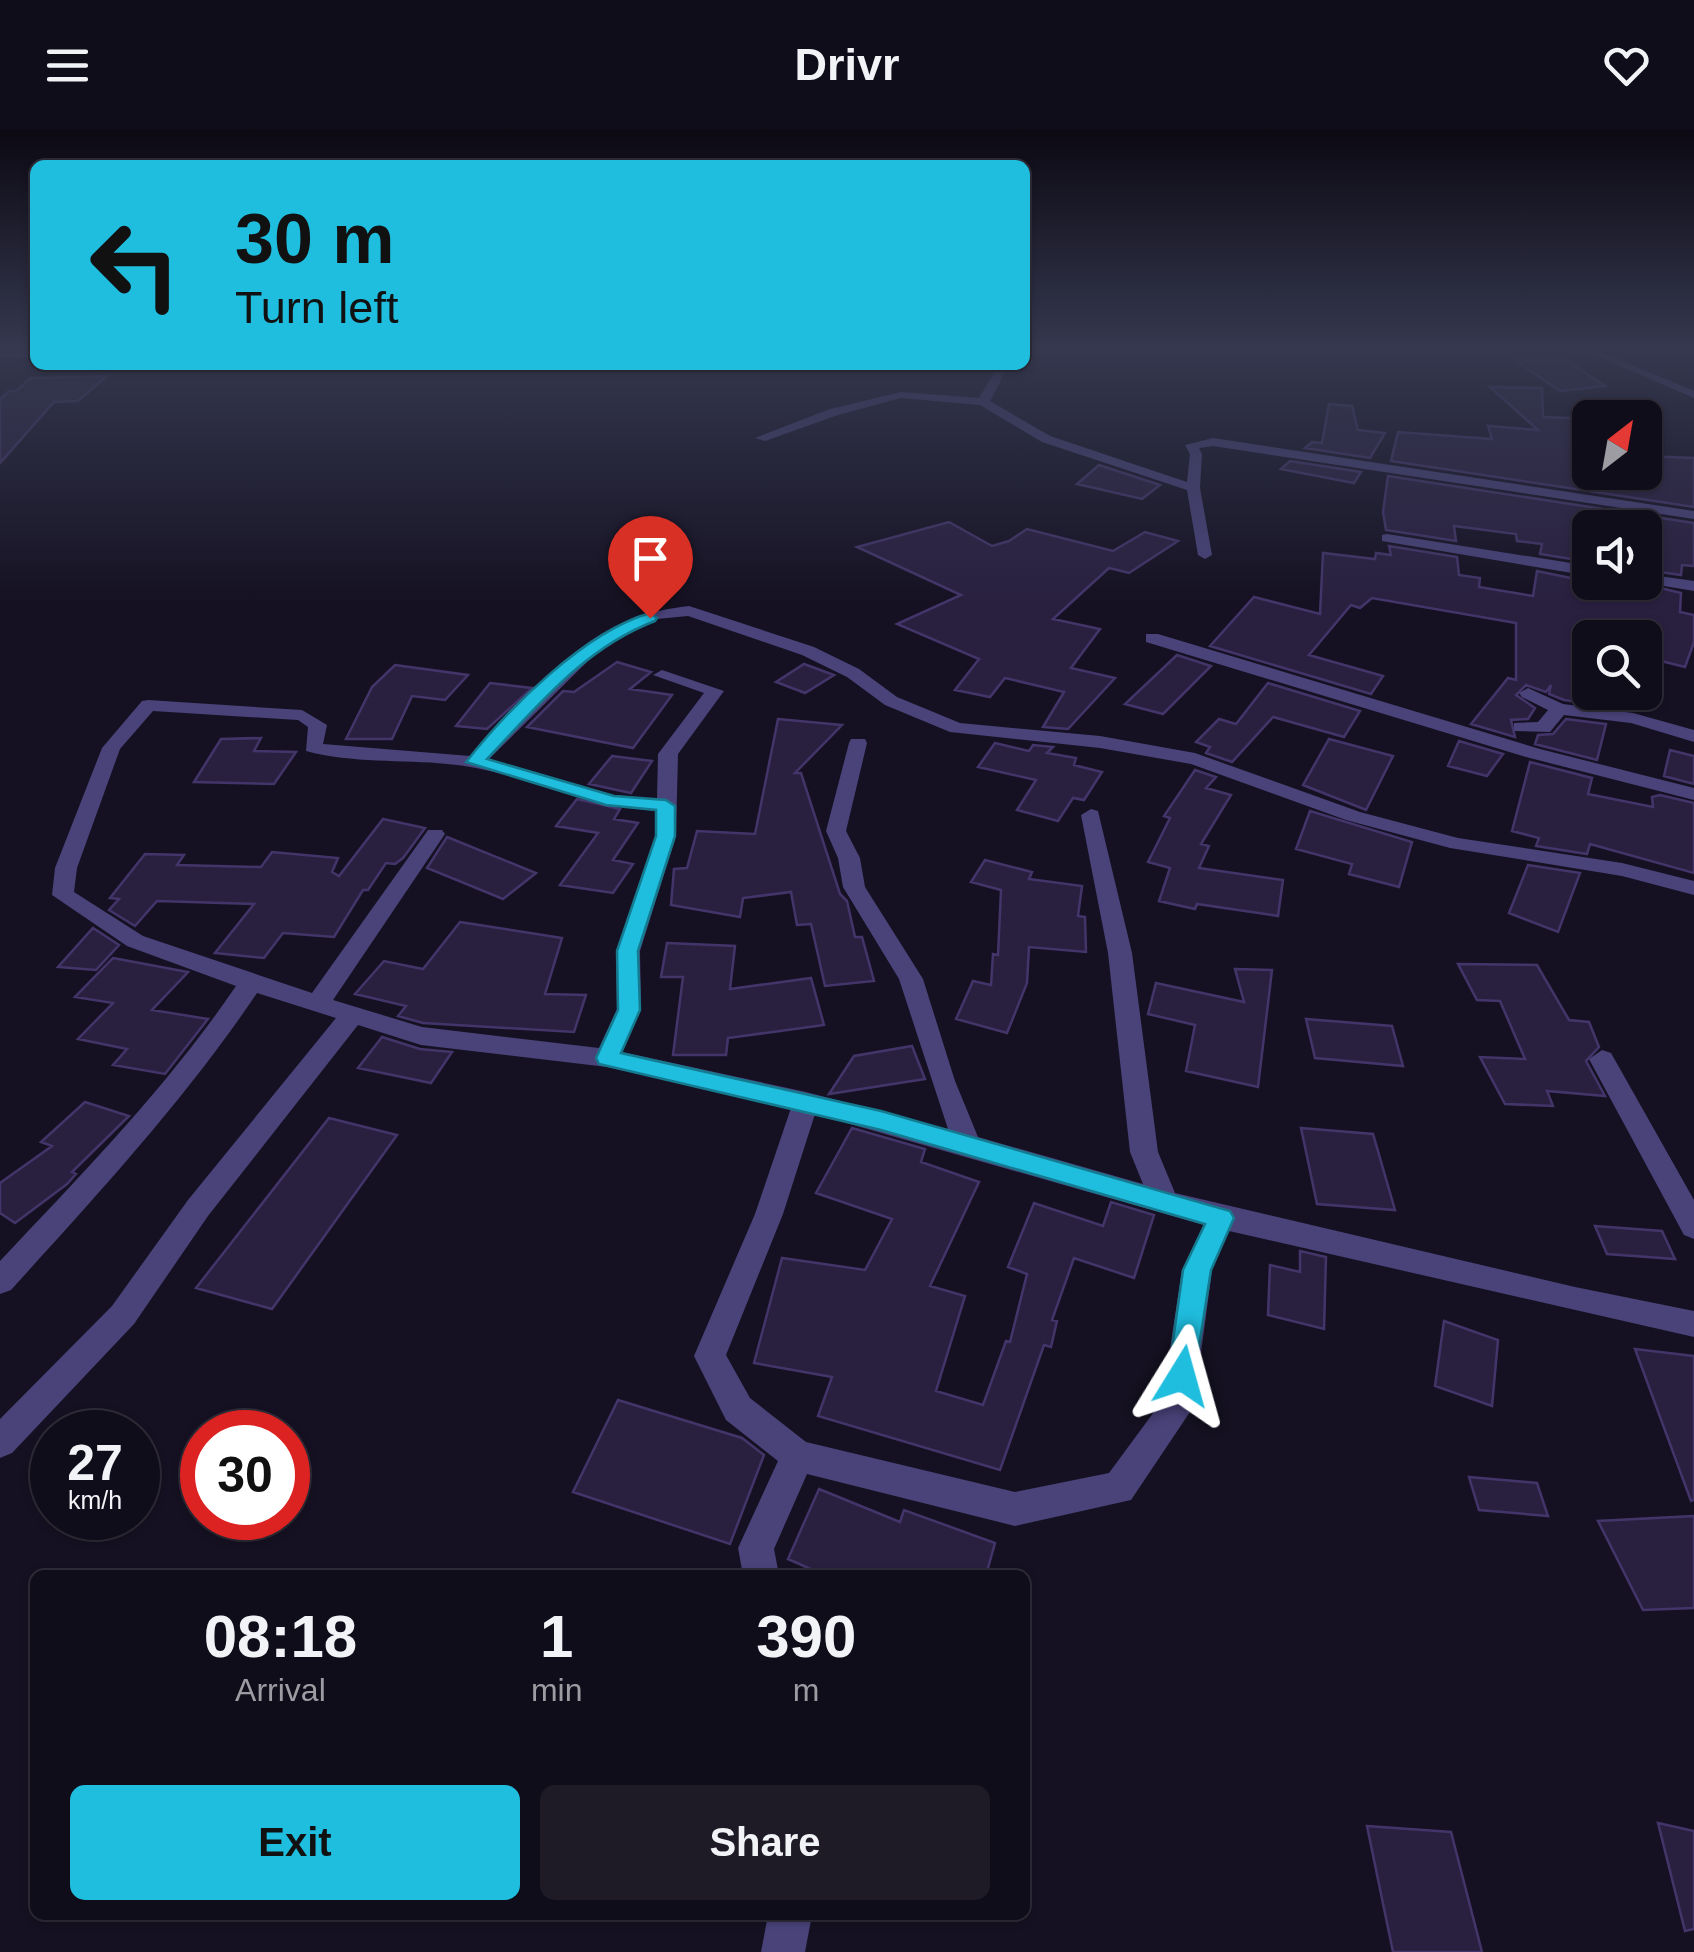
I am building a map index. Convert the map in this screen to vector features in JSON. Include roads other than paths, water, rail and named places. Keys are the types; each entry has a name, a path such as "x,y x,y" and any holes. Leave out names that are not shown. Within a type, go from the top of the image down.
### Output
{"street":[{"path":"760,438 771,434"},
{"path":"1037,434 1193,488"},
{"path":"1205,556 1193,488 1196,454 1190,445 1212,442 1694,514"},
{"path":"1386,538 1572,567"},
{"path":"1662,581 1694,586"},
{"path":"475,762 580,655 623,628 673,610 690,611 808,652 853,674 892,701 957,728 1100,742 1194,759 1306,801 1456,844 1622,870 1694,888"},
{"path":"1152,638 1533,753 1694,794"},
{"path":"607,1058 629,1010 628,951 666,836 668,754 715,691 662,675"},
{"path":"1528,693 1559,709 1633,718 1694,736"},
{"path":"666,806 613,801 475,762 339,754 313,747 318,725 302,716 148,705 110,748 66,868 64,895 135,941 251,984 420,1036 607,1058 806,1102 1221,1218 1338,1241 1596,1308 1694,1324"},
{"path":"1521,727 1543,728 1559,709"},
{"path":"858,743 836,830 850,858 854,886 911,979 942,1081 968,1146"},
{"path":"1091,816 1120,954 1144,1152 1164,1202"},
{"path":"318,1003 435,834"},
{"path":"0,1281 110,1162 211,1042 251,984"},
{"path":"0,1442 122,1315 198,1208 351,1016"},
{"path":"1602,1059 1694,1227"},
{"path":"806,1102 769,1214 710,1356 738,1409 798,1456 1015,1509 1119,1488 1178,1406 1197,1270 1221,1218"},
{"path":"759,1570 756,1548 798,1456"},
{"path":"783,1952 789,1920"}]}
